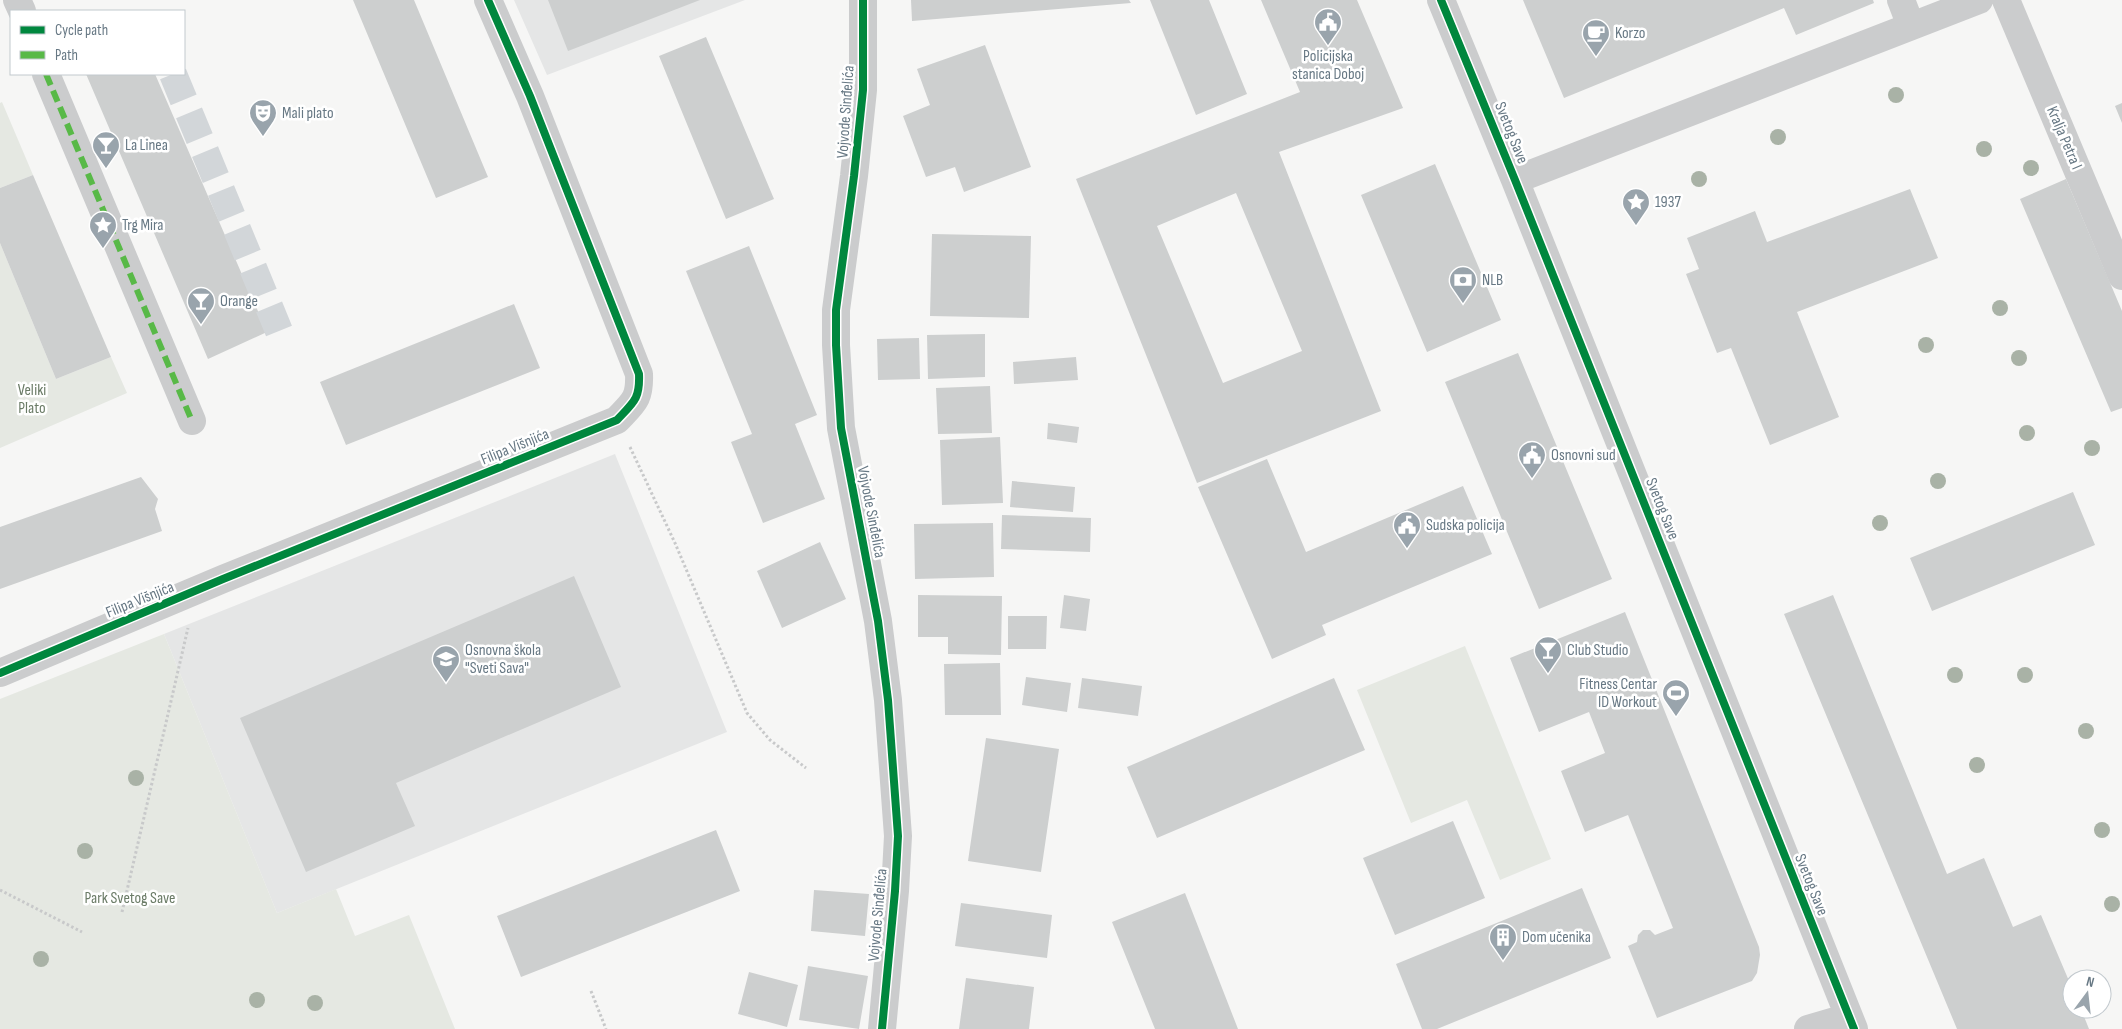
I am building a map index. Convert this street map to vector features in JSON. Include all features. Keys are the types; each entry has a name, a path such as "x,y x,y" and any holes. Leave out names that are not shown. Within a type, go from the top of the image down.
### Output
{"street":[{"name":"Filipa Višnjića","path":"0,673 617,420 635,402 640,390 639,374 530,96 488,0"},
{"name":"Vojvode Sinđelića","path":"863,0 863,90 854,176 836,310 836,345 841,428 878,622 888,700 898,836 895,891 882,1029"},
{"name":"Svetog Save","path":"1441,0 1515,180 1851,1023"},
{"path":"1901,0 1911,26"},
{"path":"1515,180 1979,0"},
{"name":"Kralja Petra I","path":"2006,0 2122,276"},
{"path":"46,75 192,421"},
{"path":"1808,1029 1851,1023"}],"path":[{"path":"617,420 674,543 747,713 770,740 806,768"},
{"path":"122,912 196,592"},
{"path":"0,890 82,932"},
{"path":"591,990 606,1029"}],"shaded area":[{"path":"514,0 745,0 547,75"},
{"name":"Osnovna škola \"Sveti Sava\"","path":"615,454 727,732 277,913 164,634"}],"green space":[{"path":"2,102 33,175 0,188 0,103"},
{"name":"Veliki Plato","path":"0,243 56,379 111,357 127,393 0,448"},
{"name":"Park Svetog Save","path":"164,634 277,913 336,889 355,936 409,915 455,1029 0,1029 0,699"},
{"path":"1465,646 1551,859 1500,880 1467,800 1411,823 1357,690"}],"building":[{"path":"353,0 414,0 488,177 436,198"},
{"path":"548,0 700,0 568,51"},
{"path":"911,0 1129,0 1131,3 912,21"},
{"path":"1150,0 1209,0 1247,94 1196,115"},
{"path":"1261,0 1357,0 1403,108 1279,152 1381,411 1197,483 1076,179 1300,92","holes":["1236,193 1302,351 1223,383 1157,226"]},
{"path":"1523,0 1873,0 1874,3 1796,35 1784,8 1564,98"},
{"path":"706,37 774,199 726,219 659,56"},
{"path":"985,45 1031,167 964,192 955,167 926,177 903,116 930,105 917,69"},
{"path":"86,75 155,75 267,332 208,359"},
{"path":"2122,103 2122,123 2115,106"},
{"path":"1435,164 1501,320 1427,352 1361,195"},
{"path":"33,175 111,357 56,379 0,243 0,188"},
{"path":"2066,179 2122,311 2122,408 2111,412 2020,199"},
{"path":"1910,189 1938,258 1797,312 1839,417 1770,445 1731,348 1717,353 1686,274 1699,269 1687,238 1755,211 1767,242"},
{"path":"932,234 1031,236 1029,318 930,316"},
{"path":"749,246 817,415 795,424 825,499 763,523 731,442 752,434 686,271"},
{"path":"514,304 540,368 346,445 320,382"},
{"path":"985,334 985,377 928,379 927,335"},
{"path":"919,338 920,379 878,380 877,339"},
{"path":"1518,353 1612,579 1539,609 1445,382"},
{"path":"1076,357 1078,380 1014,384 1013,362"},
{"path":"990,386 992,433 938,434 936,388"},
{"path":"1048,423 1079,427 1077,443 1047,439"},
{"path":"1000,437 1003,503 942,505 940,440"},
{"path":"1267,459 1306,552 1463,486 1492,554 1322,625 1326,635 1272,659 1198,487"},
{"path":"141,477 158,499 155,509 162,531 0,589 0,527"},
{"path":"1012,481 1075,487 1073,512 1010,507"},
{"path":"2073,492 2095,545 1932,611 1910,558"},
{"path":"1002,515 1091,518 1090,552 1001,549"},
{"path":"993,523 994,577 915,579 914,524"},
{"path":"820,542 846,599 782,628 757,571"},
{"path":"574,576 621,687 396,783 415,826 306,872 240,718"},
{"path":"918,595 1002,596 1001,655 948,654 948,637 918,637"},
{"path":"1064,595 1090,599 1086,631 1060,628"},
{"path":"1833,595 1947,874 1984,858 2013,927 2041,915 2064,969 2062,969 2062,1019 2085,1019 2089,1029 1957,1029 1784,614"},
{"path":"1625,612 1759,947 1760,955 1757,973 1752,981 1657,1018 1628,946 1637,942 1638,935 1643,930 1650,930 1655,935 1673,928 1628,815 1585,832 1561,771 1605,753 1589,712 1539,732 1510,658"},
{"path":"1008,616 1047,616 1046,649 1008,649"},
{"path":"1000,663 1001,715 945,715 944,664"},
{"path":"1026,677 1071,683 1067,712 1022,705"},
{"path":"1082,678 1142,686 1138,716 1078,708"},
{"path":"1334,678 1365,750 1157,838 1127,767"},
{"path":"986,738 1059,749 1041,872 968,861"},
{"path":"1453,821 1485,898 1395,935 1363,858"},
{"path":"716,830 740,891 521,977 497,916"},
{"name":"Dom učenika","path":"1582,888 1611,958 1437,1029 1422,1029 1396,964"},
{"path":"814,890 869,894 865,936 811,931"},
{"path":"1185,893 1238,1029 1155,1029 1112,922"},
{"path":"961,903 1052,915 1047,958 955,946"},
{"path":"808,966 868,976 859,1029 799,1020"},
{"path":"749,972 798,985 787,1027 738,1014"},
{"path":"966,978 1034,987 1029,1029 959,1029"}],"tunnel":[{"path":"173,75 279,331"}],"marked path":[{"path":"46,75 192,421"}],"cycle path":[{"path":"0,673 223,579 617,420 635,400 639,374 530,96 488,0"},
{"path":"863,0 863,90 854,176 836,310 836,345 841,428 878,621 888,700 898,836 895,891 882,1029"},
{"path":"1441,0 1515,180 1854,1029"}],"place":[{"name":"Policijska stanica Doboj","path":"1328,46"},
{"name":"Korzo","path":"1596,57"},
{"name":"Mali plato","path":"263,137"},
{"name":"La Linea","path":"106,169"},
{"name":"1937","path":"1636,226"},
{"name":"Trg Mira","path":"103,249"},
{"name":"NLB","path":"1463,304"},
{"name":"Orange","path":"201,325"},
{"name":"Osnovni sud","path":"1532,479"},
{"name":"Sudska policija","path":"1407,549"},
{"name":"Club Studio","path":"1548,674"},
{"name":"Osnovna škola \"Sveti Sava\"","path":"446,683"},
{"name":"Fitness Centar ID Workout","path":"1676,717"},
{"name":"Dom učenika","path":"1503,961"}]}
